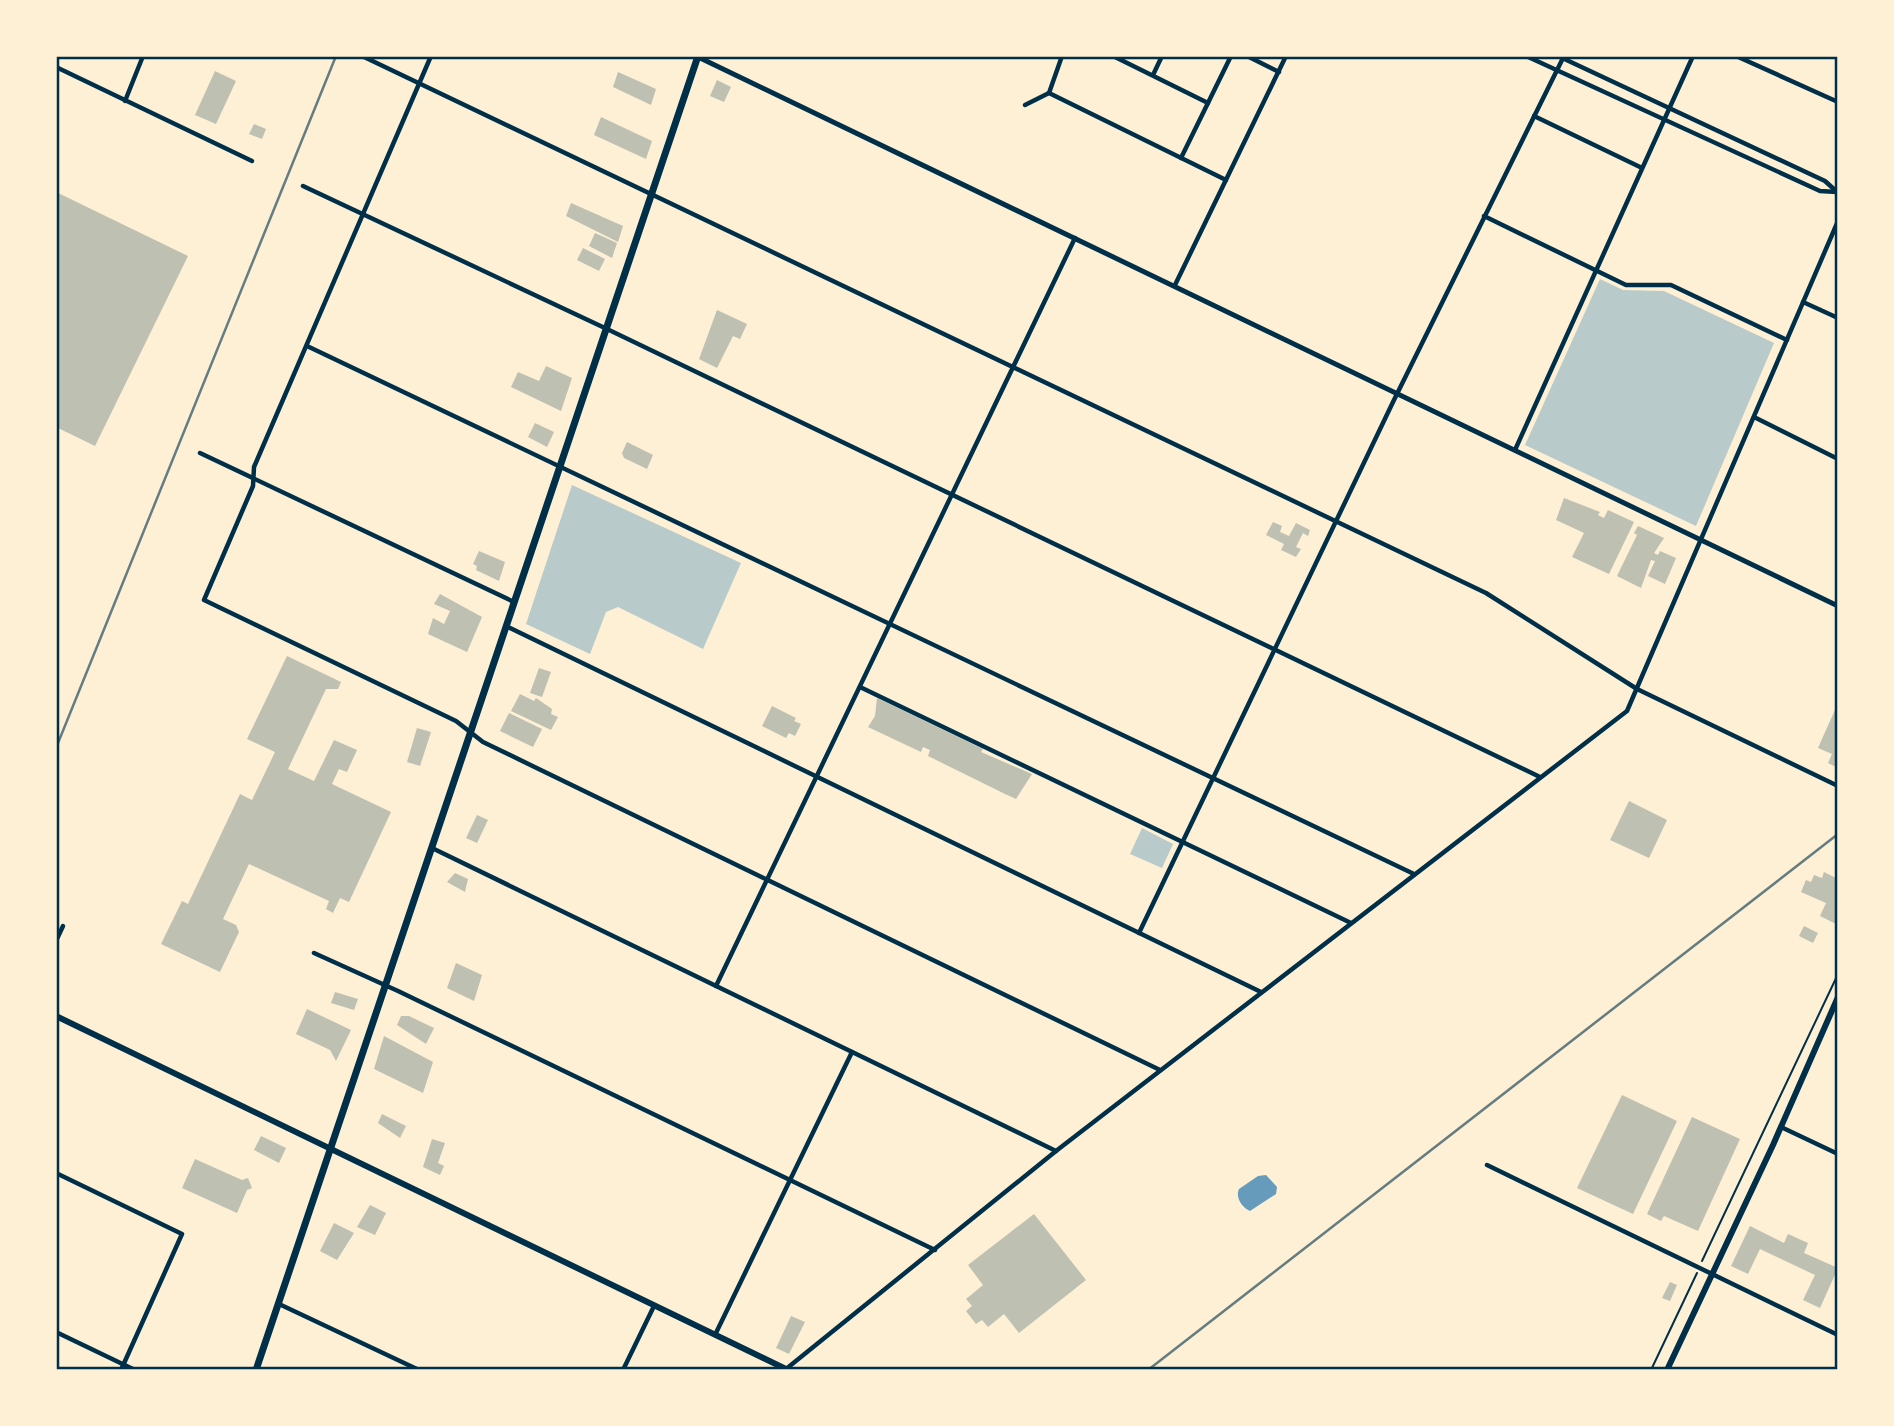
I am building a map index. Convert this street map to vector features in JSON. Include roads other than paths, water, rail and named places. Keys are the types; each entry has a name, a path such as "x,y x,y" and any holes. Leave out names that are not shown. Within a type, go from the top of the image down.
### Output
{"main road":[{"path":"256,1370 697,56"},
{"path":"1667,1370 1781,1127 1838,997"},
{"path":"56,1016 331,1146 787,1370"}],"street":[{"path":"125,100 143,56"},
{"path":"362,56 1495,597 1637,689 1838,786"},
{"path":"431,56 254,467 253,486 204,600 456,722 483,742 1160,1070"},
{"path":"697,56 1838,606"},
{"path":"1025,105 1049,93 1062,56"},
{"path":"1113,56 1208,103"},
{"path":"1153,75 1162,56"},
{"path":"1181,158 1231,56"},
{"path":"1247,56 1279,72"},
{"path":"1175,285 1286,56"},
{"path":"1527,56 1820,191 1838,192"},
{"path":"1515,450 1662,119 1693,56"},
{"path":"1736,56 1838,103"},
{"path":"1139,933 1397,392 1561,57 1825,181 1838,192"},
{"path":"56,67 252,161"},
{"path":"1049,93 1226,180"},
{"path":"1534,116 1641,167"},
{"path":"303,187 607,328 1540,777"},
{"path":"1484,216 1626,285 1671,285 1787,340"},
{"path":"787,1370 1056,1151 1627,711 1838,220"},
{"path":"716,986 1075,238"},
{"path":"1803,302 1838,318"},
{"path":"307,346 1414,874"},
{"path":"1754,417 1838,459"},
{"path":"200,453 515,602"},
{"path":"506,626 1261,992"},
{"path":"860,687 1351,923"},
{"path":"431,848 1056,1151"},
{"path":"56,942 63,926"},
{"path":"314,953 386,985 934,1250"},
{"path":"715,1335 852,1052"},
{"path":"1781,1127 1838,1154"},
{"path":"1487,1165 1838,1335"},
{"path":"56,1172 182,1234 122,1367"},
{"path":"278,1303 419,1370"},
{"path":"623,1370 654,1306"},
{"path":"56,1332 122,1367 135,1370"}],"water":[{"path":"1266,1175 1277,1187 1276,1194 1250,1211 1240,1202 1239,1189 1258,1176"}],"railway":[{"path":"56,748 336,56"},
{"path":"1148,1370 1838,834"}]}
